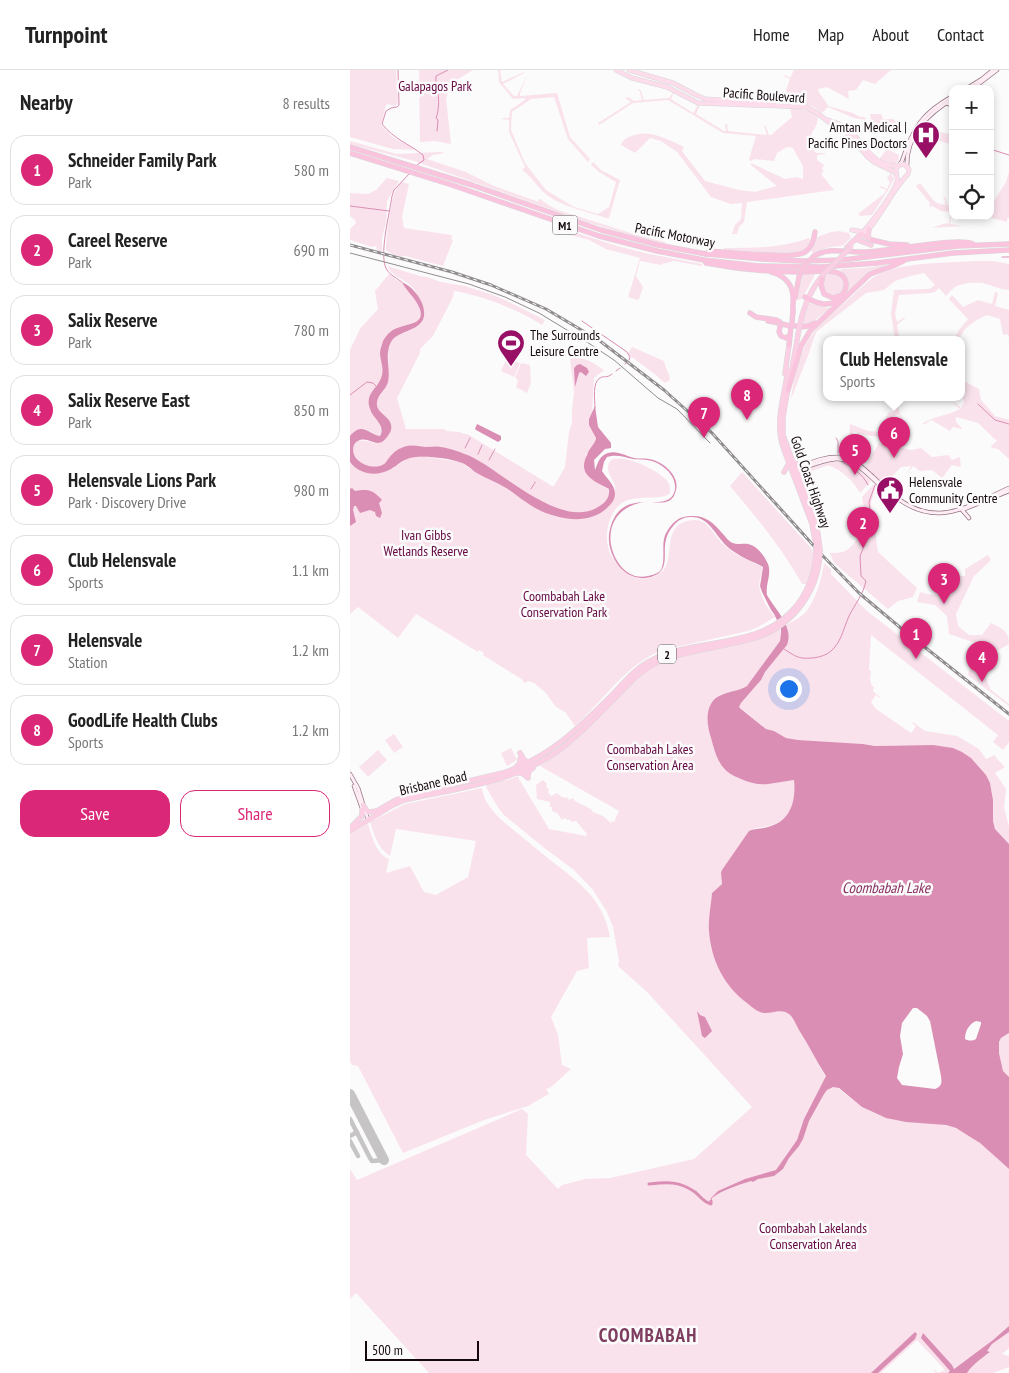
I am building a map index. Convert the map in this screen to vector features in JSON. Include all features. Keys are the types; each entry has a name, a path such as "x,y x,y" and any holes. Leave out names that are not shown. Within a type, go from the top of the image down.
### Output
{"highway":[{"name":"Pacific Motorway","path":"350,147 407,163 612,234 658,245 709,253 782,260 842,260 974,245 1009,244"},
{"name":"Pacific Motorway","path":"350,153 423,175 599,236 657,251 722,264 821,267 877,263 962,252 1009,250"},
{"path":"862,237 869,229"},
{"path":"724,254 798,255 806,252 813,242 815,232"},
{"path":"810,236 813,242"},
{"path":"851,245 855,237 905,246 938,244"},
{"name":"Gold Coast Highway","path":"525,767 557,752 633,674 652,660 672,652 754,634 777,626 786,619 801,600 813,580 818,550 812,524 790,462 782,426 795,326 810,289 851,245 862,237"},
{"path":"793,312 799,277 804,266 814,256 822,252 832,250 870,252 968,242 974,245"},
{"path":"786,391 803,343 812,328 869,275 899,264 907,259"},
{"path":"722,264 765,270 835,272 842,275 846,280 846,287 842,295 834,298 824,294 821,285 822,275"},
{"path":"765,270 781,276 788,283 793,296 792,310 795,326 790,335 783,389 786,391"},
{"path":"807,298 827,305 843,299"},
{"path":"750,313 756,317 795,326 809,326 824,317"},
{"path":"768,322 779,323"},
{"path":"779,323 781,336 786,338 790,335"},
{"path":"790,462 802,467 797,479 785,473 790,462"},
{"name":"Gold Coast Highway","path":"525,767 582,728"},
{"path":"516,773 528,776 530,770 557,752"},
{"path":"494,775 518,766 520,756 525,761 530,762"},
{"name":"Brisbane Road","path":"367,818 404,800 484,783 516,773 525,767"},
{"name":"Brisbane Road","path":"351,828 396,800 409,795 525,767"},
{"path":"362,805 368,812 378,811"},
{"path":"351,828 362,816 362,805"}],"main road":[{"name":"Pacific Boulevard","path":"616,70 632,78 667,87 698,102 806,108 846,132 868,157 896,174"},
{"name":"Pacific Boulevard","path":"629,70 673,83 705,98 809,107 849,130 876,160 884,164 898,166"},
{"path":"972,85 995,70"},
{"path":"977,85 995,70"},
{"path":"862,237 897,181 898,166 902,161 912,134 921,120 934,108 949,100"},
{"path":"869,229 901,180 909,172 906,166 907,158 910,145 919,127 930,115 949,101"},
{"path":"898,166 903,164 906,166"},
{"path":"896,174 900,177 905,177"},
{"path":"793,470 833,457 843,457 860,464 901,501 915,509 932,512 947,512 961,509 1009,489"},
{"path":"802,467 834,459 847,461 859,467 891,496 912,509 936,515 961,511 1009,489"},
{"path":"961,511 965,512 969,518"},
{"path":"350,775 367,818"}],"green space":[{"path":"350,70 396,70 398,103 395,106 386,105 381,125 394,138 413,148 413,150 393,149 350,137"},
{"name":"Galapagos Park","path":"419,70 473,70 458,79 451,87 456,92 450,88 446,98 451,144 435,141 420,142"},
{"path":"498,70 500,70 502,82 524,72 503,84 514,96 517,96 528,74 520,96 557,93 570,137 590,159 588,162 568,139 554,97 531,99 512,112 511,130 525,163 546,190 574,207 598,214 609,207 616,182 599,172 591,165 593,162 601,170 620,180 609,218 560,203 543,192 529,175 522,170 525,167 509,132 509,120 502,118 509,118 510,110 525,100 525,98 513,99 499,82"},
{"path":"794,70 891,70 875,84 863,80 856,90 848,91 849,99 827,87 818,89 828,106 865,117 866,120 854,118 828,107 822,113 810,106 788,101 786,90 790,79 784,76 790,78"},
{"path":"639,89 644,100 669,98 674,92 671,99 693,113 698,105 700,105 696,114 724,131 726,131 725,124 727,124 728,131 767,135 765,125 769,135 771,135 792,117 790,108 812,112 818,117 809,146 817,146 820,143 814,151 816,153 825,153 817,155 817,160 824,165 822,169 824,171 821,174 834,190 747,202 744,222 739,227 737,234 732,234 735,225 741,219 742,203 731,204 711,197 677,152 661,141 650,138 635,153 621,145 622,142 633,135 643,134 664,138 684,147 682,151 705,181 755,192 777,186 751,163 785,179 796,177 803,179 803,166 793,148 787,147 777,153 774,161 755,159 751,161 749,159 756,136 723,133 668,100 633,103 599,125 598,123 631,102 625,98 628,97 634,101 642,100"},
{"path":"870,114 881,114 883,119 893,119 897,123 895,129 883,124 876,129 871,123"},
{"path":"923,128 949,134 949,144 918,135"},
{"path":"350,141 397,154 445,153 433,155 427,159 466,172 494,186 539,202 538,200 540,199 558,210 665,242 665,244 587,222 414,161 350,144"},
{"path":"887,149 899,155 898,162 893,165 880,160"},
{"path":"1009,172 1009,217 1007,222 994,219 994,201 1006,182"},
{"path":"891,173 894,179 872,215 860,216 858,214 885,193 886,190 879,187 887,189 890,183 887,178"},
{"path":"387,178 399,181 387,201 386,222 382,238 382,251 380,252 376,246 372,247 350,240 350,229 356,223 350,216 350,193 368,194 376,190"},
{"path":"401,182 409,184 402,217 404,228 452,235 451,239 453,240 443,266 405,256 398,256 386,250 392,201 396,188"},
{"path":"920,183 937,203 945,205 943,197 945,197 947,205 949,205 949,212 930,207 930,203 916,186"},
{"path":"951,220 950,224 962,226 932,228 943,224 949,223"},
{"path":"568,230 617,246 702,264 702,266 674,261 661,265 640,261 636,276 643,287 638,300 628,297 640,258 606,249 589,240 567,234"},
{"path":"838,231 849,233 851,238 842,246 821,250 814,254 811,250 817,237"},
{"path":"809,238 811,241 809,245 804,250 797,252 755,253 724,250 724,248 778,246"},
{"path":"993,261 1009,264 1009,290 982,283 972,283 952,289 946,296 939,288 935,292 930,293 899,295 895,314 897,322 905,318 897,325 899,336 895,336 891,314 894,290 929,289 935,285 924,273 895,281 884,290 866,293 816,332 791,399 798,364 804,348 808,340 826,318 881,273 896,268 929,263"},
{"path":"884,265 866,275 847,292 848,280 841,272 841,269"},
{"path":"387,266 493,295 545,320 542,325 500,304 454,291 453,297 433,336 420,349 420,353 397,398 406,429 443,429 469,435 554,486 565,467 569,432 572,423 574,392 570,359 588,360 604,370 594,378 592,414 589,419 594,431 595,441 586,455 602,486 609,489 605,502 588,511 574,512 558,509 527,494 471,457 443,447 416,445 408,447 394,452 384,464 376,467 366,466 357,460 353,452 356,442 374,443 387,436 390,431 391,423 379,411 377,400 386,387 389,372 388,349 392,339 423,319 417,293 408,283 392,273"},
{"path":"816,273 803,297 800,300 797,299 803,274"},
{"path":"834,273 844,280 845,284 838,294 834,295 824,288 823,284 830,274"},
{"path":"389,274 402,282 414,297 421,315 419,320 412,324 394,329 380,353 383,377 371,393 369,405 381,427 380,436 361,429 350,436 350,350 360,329 378,309 375,291"},
{"path":"995,292 998,293 995,306 1009,310 1009,337 1007,334 1003,335 1000,319 987,315 970,324 961,336 956,336 968,319 949,299 952,295 963,307 978,300 992,304"},
{"path":"811,303 831,308 811,323 802,326 807,306"},
{"path":"632,347 664,361 670,380 665,383 628,354"},
{"name":"The Surrounds Leisure Centre","path":"507,358 520,363 514,377 501,371"},
{"path":"521,363 530,365 531,383 527,393 516,387 518,381 515,377"},
{"path":"965,382 979,389 981,400 995,416 1009,420 1009,459 998,449 992,448 991,446 997,441 978,423 956,417 956,422 962,428 953,427 950,431 931,420 922,424 931,419 960,409 954,402 961,408 964,402"},
{"path":"894,401 898,401 903,420 899,414 892,417 889,426 893,432 898,426 893,433 896,435 874,436 853,431 851,458 849,456 850,424 868,431 883,432 883,426 888,413 894,411"},
{"path":"879,443 911,450 921,448 932,457 948,455 952,460 960,457 961,467 952,465 942,478 932,470 920,471 913,466 907,474 911,466 901,467 884,485 865,467"},
{"path":"428,457 460,462 539,510 560,517 586,517 612,501 615,486 608,466 612,460 628,460 643,465 658,473 668,482 670,493 660,497 628,500 620,504 615,510 609,523 607,538 608,547 618,566 628,574 640,579 646,579 659,574 665,569 668,561 670,543 676,527 683,522 700,521 708,525 728,548 762,567 759,584 762,597 775,617 748,631 663,650 650,656 627,673 575,726 565,712 556,707 545,692 534,683 523,682 523,680 483,655 484,653 479,650 478,652 416,614 398,638 358,607 350,614 350,462 358,469 392,469 406,459"},
{"path":"831,462 843,462 853,466 871,481 860,493 847,476 829,465 805,473 807,469"},
{"path":"742,472 811,548 813,552 812,570 807,584 802,584 777,545 730,486"},
{"path":"873,485 876,485 871,503 878,552 917,588 913,597 898,601 888,609 834,563 830,553 847,550 854,543 860,533 863,522 862,497"},
{"path":"988,555 991,560 974,576 956,614 958,626 969,635 982,635 991,623 1004,630 1008,636 1009,644 995,652 987,647 949,634 947,616 935,605 917,602 920,592 934,594 951,588 955,585 949,580 957,576 965,576 965,569"},
{"path":"824,563 831,569 831,574 867,611 1009,721 1009,742 1003,750 993,742 998,735 871,635 870,680 874,687 873,691 880,697 876,695 871,702 876,709 911,733 916,726 913,722 925,731 957,736 979,749 986,759 995,755 1005,767 995,773 1006,789 1004,807 1009,827 1009,844 995,829 990,783 933,745 875,746 786,738 766,729 739,707 787,645 788,629 786,625 800,617 809,607 819,584"},
{"name":"Coombabah Lakelands Conservation Area","path":"780,627 780,641 748,685 743,689 722,694 715,699 708,720 714,749 721,764 782,781 794,780 793,800 787,814 775,824 755,828 721,873 722,884 712,893 709,932 711,949 766,1013 782,1011 792,1017 825,1075 856,1102 868,1110 885,1117 942,1124 963,1131 1009,1169 1009,1326 948,1373 938,1373 945,1370 917,1340 881,1373 429,1373 356,1293 350,1299 350,1169 357,1180 522,1109 528,1114 526,1155 558,1189 562,1185 585,1179 610,1178 694,1159 752,1107 647,992 618,966 619,961 613,927 607,912 593,890 574,870 504,815 486,787 489,782 507,780 518,776 549,829 586,836 587,834 576,821 572,822 564,818 562,820 557,813 552,811 550,802 537,799 536,785 543,780 547,784 546,787 549,789 548,792 551,796 557,793 569,800 573,798 611,823 612,821 614,822 619,811 540,766 576,740 630,686 653,666 673,659 761,638"},
{"path":"976,648 993,656 981,663 990,689 1009,706 968,675"},
{"path":"394,734 403,747 394,753 385,740"},
{"path":"511,748 517,760 507,766 501,753"},
{"path":"378,750 387,760 368,777 359,767"},
{"path":"482,788 486,800 497,815 576,881 594,899 601,910 610,937 587,938 589,968 577,971 551,1017 558,1035 562,1065 571,1069 551,1087 546,1089 549,1094 528,1106 484,1120 403,1153 358,1066 352,1065 350,1061 350,834 368,824 378,849 389,859 386,873 410,866 424,892 436,895 468,877 476,841 396,829 390,856 379,845 370,822 405,804"},
{"path":"1009,1033 1009,1077 1003,1072 999,1042 1001,1038"},
{"path":"1009,1332 1009,1348 1002,1354 1009,1356 1009,1367 993,1373 967,1373 974,1364 990,1353 987,1351 992,1344"}],"water":[{"path":"402,282 416,293 422,303 423,320 419,325 395,337 391,342 388,352 388,382 379,397 377,406 390,422 391,431 384,441 380,443 364,440 357,442 353,450 359,461 374,467 384,464 392,454 407,446 445,448 470,456 483,463 532,496 550,505 567,511 583,512 603,504 608,498 609,492 609,489 589,477 584,468 584,462 596,438 589,425 589,419 595,406 598,427 611,443 611,448 605,449 594,460 595,470 601,458 611,452 634,458 654,460 673,474 677,484 674,496 668,501 660,502 668,500 673,495 675,489 673,479 662,466 650,460 617,456 607,457 602,471 614,487 613,501 601,513 584,519 558,517 541,511 468,466 454,461 435,457 415,457 405,460 386,472 375,474 359,470 350,462 350,436 362,429 380,436 380,425 370,409 369,398 382,375 381,348 383,341 392,330 416,322 419,319 421,312"},
{"path":"580,364 587,368 589,372 586,376 581,372 579,373 575,387 574,368"},
{"path":"477,424 501,436 501,440 498,442 476,430"},
{"path":"352,488 355,491 370,491 382,500 379,503 382,513 380,518 376,516 375,512 370,510 360,513 356,506 354,506 356,522 350,526 350,489"},
{"name":"Coombabah Lake","path":"644,502 633,505 623,511 615,520 611,531 610,539 615,556 619,564 632,574 639,577 659,572 662,566 663,543 666,534 675,522 687,516 696,516 709,520 730,542 751,545 759,551 769,566 767,595 783,619 789,638 787,645 739,707 766,729 786,738 798,740 875,746 933,745 953,748 971,758 986,775 990,783 993,800 995,829 1009,844 1009,1033 1001,1038 999,1042 999,1053 1003,1071 1009,1077 1009,1169 980,1143 956,1128 946,1125 906,1122 886,1118 862,1107 839,1088 833,1087 824,1094 809,1121 803,1139 783,1169 774,1176 751,1181 721,1192 712,1198 711,1204 711,1198 718,1191 745,1179 776,1170 797,1140 804,1119 826,1076 789,1014 782,1011 760,1012 732,989 720,971 710,942 709,922 712,893 722,884 722,870 749,831 776,824 787,815 793,803 794,780 757,784 729,773 717,756 708,726 708,712 714,700 723,694 747,686 780,641 781,628 760,586 763,567 730,549 705,521 696,517 688,517 677,522 669,531 665,544 665,561 660,572 646,578 631,576 622,570 614,558 610,546 609,533 615,516 623,508 632,504","holes":["913,1008 917,1008 930,1021 941,1078 940,1085 935,1089 902,1085 897,1078 903,1054 900,1036 902,1023","976,1021 981,1022 976,1039 965,1039 968,1028"]},
{"path":"697,1011 705,1017 712,1031 705,1038 702,1036"},
{"path":"1009,1326 1009,1332 992,1344 987,1351 990,1352 974,1364 967,1373 948,1373 950,1371 921,1338 923,1333 954,1369"},
{"path":"915,1332 917,1334 915,1339 878,1373 871,1373"}],"waterway":[{"path":"398,70 399,105 386,111 382,124 397,138 423,155 424,160 417,165"},
{"path":"437,131 438,120 436,118 439,102 436,76 448,70"},
{"path":"994,150 1009,155"},
{"path":"402,282 387,270 384,245 394,190 409,174"},
{"path":"350,206 389,211"},
{"path":"1002,257 1009,257"},
{"path":"582,321 627,352 630,357 629,360"},
{"path":"616,371 620,368"},
{"path":"595,408 594,392 597,380 612,374"},
{"path":"350,395 367,382 373,383 376,386"},
{"path":"978,404 995,420 1009,424"},
{"path":"465,448 470,438"},
{"path":"836,438 838,441 838,453"},
{"path":"478,454 482,445"},
{"path":"489,460 494,451"},
{"path":"842,462 860,474 868,485"},
{"path":"531,489 534,484"},
{"path":"784,649 799,657 815,658 831,651 839,641 866,581 861,576 860,556 869,534 871,522 869,502 875,485"},
{"path":"649,1184 678,1184 689,1188 706,1202 711,1204 711,1201"}],"taxiway":[{"path":"350,1119 372,1161 384,1160"},
{"path":"350,1136 357,1132"},
{"path":"350,1141 358,1156"}],"runway":[{"path":"350,1094 384,1160"}],"tram line":[{"path":"350,253 469,284 505,297 539,313 614,360 658,398 677,409 710,443"}],"railway":[{"path":"350,245 452,272 491,285 546,309 600,341 664,390 712,433 859,593 1009,714"}],"place":[{"name":"Amtan Medical | Pacific Pines Doctors","path":"926,159"},
{"name":"The Surrounds Leisure Centre","path":"511,367"},
{"name":"GoodLife Health Clubs","path":"747,420"},
{"name":"Helensvale","path":"704,438"},
{"name":"Club Helensvale","path":"894,458"},
{"name":"Helensvale Lions Park","path":"855,475"},
{"name":"Helensvale Community Centre","path":"890,514"},
{"name":"Careel Reserve","path":"863,548"},
{"name":"Salix Reserve","path":"944,604"},
{"name":"Schneider Family Park","path":"916,659"},
{"name":"Salix Reserve East","path":"982,682"}],"district":[{"name":"COOMBABAH","path":"648,1335"}],"park label":[{"name":"Ivan Gibbs Wetlands Reserve","path":"426,544"},
{"name":"Coombabah Lake Conservation Park","path":"564,604"},
{"name":"Coombabah Lakes Conservation Area","path":"650,758"}]}
